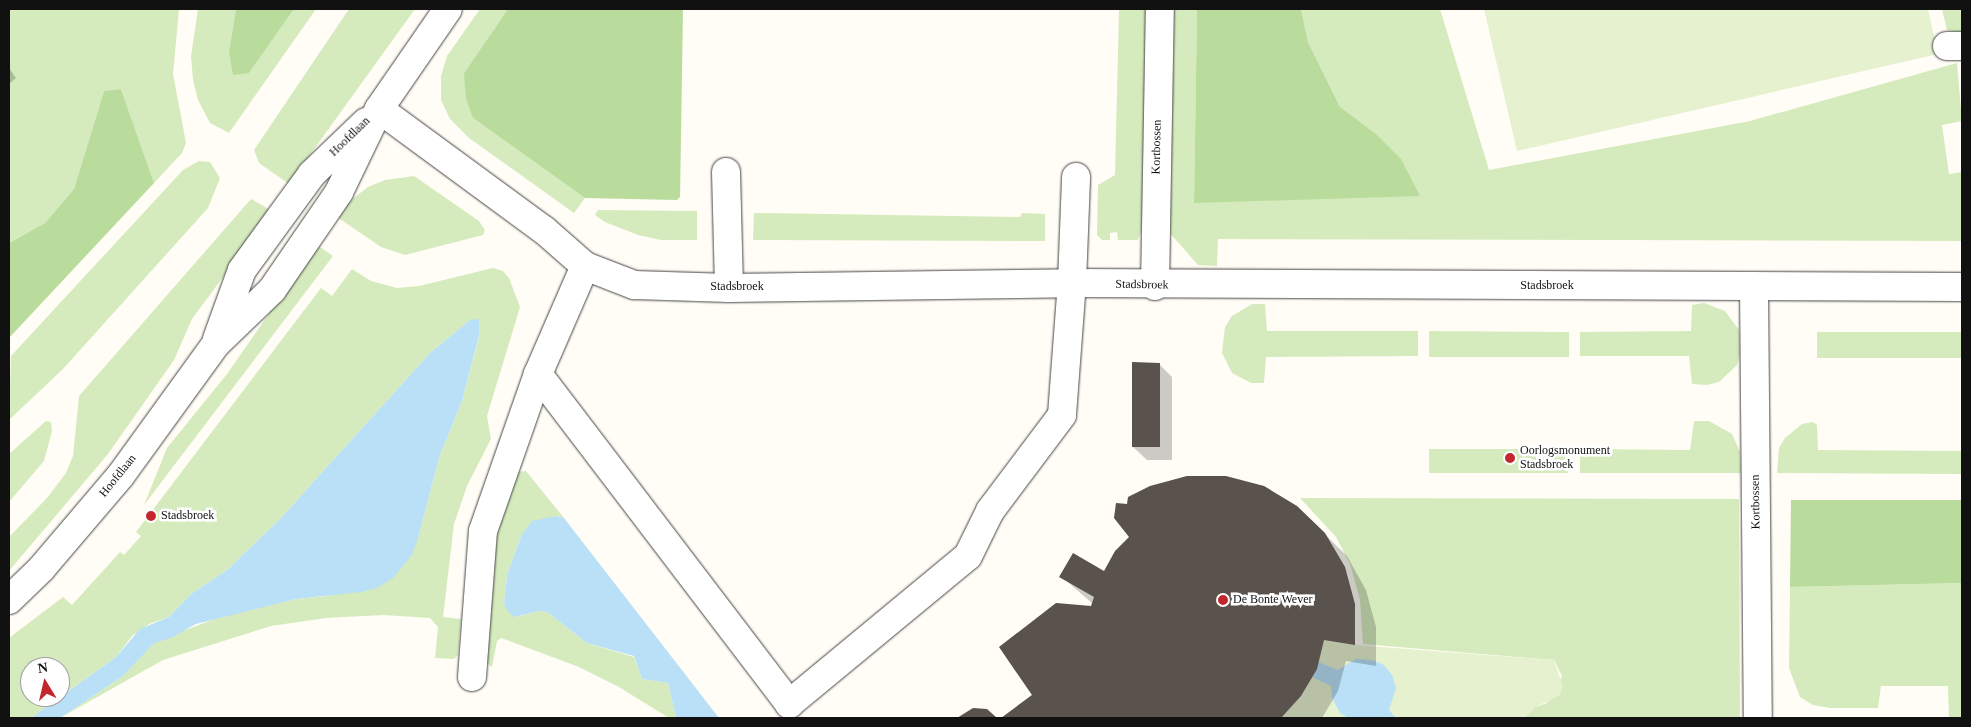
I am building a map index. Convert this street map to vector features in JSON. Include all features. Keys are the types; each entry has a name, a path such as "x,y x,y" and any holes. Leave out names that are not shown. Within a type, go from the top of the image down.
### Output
{"street":[{"name":"Hoofdlaan","path":"9,600 41,569 121,475 216,344 272,290 338,192 379,109 448,9"},
{"name":"Kortbossen","path":"1154,286 1160,9"},
{"name":"Hoofdlaan","path":"216,344 242,270 312,174 379,109"},
{"name":"Stadsbroek","path":"379,109 544,230 585,266 634,285 729,288 1072,284 1154,286 1962,287"},
{"path":"726,172 729,288"},
{"path":"538,374 789,704 968,556 990,511 1062,415 1072,284 1076,177"},
{"path":"472,677 482,531 538,374 585,266"},
{"name":"Kortbossen","path":"1754,286 1758,718"}],"green space":[{"path":"9,9 179,9 173,74 186,143 182,153 154,183 121,89 104,91 74,189 45,223 9,243"},
{"path":"198,9 236,9 229,52 249,73 294,9 316,9 229,133 210,123 198,100 193,80 191,56"},
{"path":"236,9 294,9 249,73 233,75 229,52"},
{"path":"349,9 415,9 289,184 259,163 254,150"},
{"path":"480,9 508,9 464,73 473,118 585,198 574,213 469,138 450,119 441,100 441,76 447,56"},
{"path":"508,9 683,9 680,197 677,200 585,198 473,118 466,99 464,73"},
{"path":"1119,9 1147,9 1143,227 1138,240 1118,240 1117,232 1110,233 1110,240 1102,240 1097,235 1098,185 1115,175"},
{"path":"1172,9 1197,9 1194,203 1357,121 1340,107 1308,42 1301,9 1440,9 1489,170 1750,121 1957,63 1962,121 1942,125 1949,174 1962,172 1962,241 1218,239 1217,266 1198,265 1169,232"},
{"path":"1197,9 1301,9 1308,42 1340,107 1377,135 1401,159 1420,196 1194,203"},
{"path":"1484,9 1928,9 1938,54 1517,151"},
{"path":"1942,9 1962,9 1962,33 1947,30"},
{"path":"121,89 154,183 9,338 9,243 45,223 74,189 104,91"},
{"path":"199,161 210,162 220,178 208,208 63,369 9,420 11,356 183,170"},
{"path":"414,176 479,221 485,230 483,235 405,255 381,247 337,217 346,204 368,187 385,180"},
{"path":"251,199 272,211 192,319 174,360 108,454 9,571 9,537 47,498 66,473 73,456 79,396"},
{"path":"598,210 697,211 697,240 661,240 638,235 605,222 595,215"},
{"path":"754,213 1020,217 1022,213 1045,214 1045,241 753,240"},
{"path":"317,245 333,256 144,505 167,448 227,374"},
{"path":"493,268 503,271 509,278 520,307 487,416 491,439 467,486 454,524 443,617 461,619 458,655 454,659 435,658 438,627 430,618 383,615 326,618 271,626 163,660 60,718 123,676 154,642 220,617 296,599 327,596 418,538 440,455 462,401 479,337 470,320 431,352 279,520 227,570 191,594 169,617 149,624 132,636 116,657 70,690 70,657 20,657 20,707 46,707 31,718 9,718 9,638 63,597 72,605 120,552 124,555 141,536 136,532 321,288 332,296 352,269 371,281 397,288 419,286"},
{"path":"1704,303 1725,311 1739,330 1740,355 1737,365 1719,382 1707,385 1692,384 1689,356 1580,356 1580,332 1691,331 1692,305"},
{"path":"1252,304 1265,304 1267,331 1418,331 1418,356 1266,357 1264,383 1251,383 1232,373 1222,353 1225,327 1232,316"},
{"path":"1429,331 1569,332 1569,357 1429,357"},
{"path":"1817,332 1962,332 1962,358 1817,358"},
{"path":"46,421 51,422 52,431 44,461 9,502 9,454"},
{"path":"1694,421 1709,421 1732,434 1740,452 1741,473 1580,473 1580,449 1690,450"},
{"path":"1813,422 1817,425 1818,450 1962,451 1962,474 1777,473 1779,448 1785,438 1802,424"},
{"path":"1429,449 1568,449 1568,473 1429,473"},
{"path":"526,471 564,518 556,516 521,536 507,575 504,604 509,612 516,617 539,611 547,612 587,643 634,657 642,679 668,683 676,718 669,718 619,687 579,667 501,638 497,641 492,667 486,663 497,535 518,472"},
{"name":"De Bonte Wever","path":"1187,476 1264,486 1297,506 1325,533 1345,567 1355,645 1554,660 1563,687 1559,696 1535,707 1524,718 1001,718 1032,695 999,647 1056,603 1091,606 1104,571 1115,551 1129,537 1114,518 1116,503 1127,504 1128,497 1150,486"},
{"path":"1300,498 1739,499 1740,718 1524,718 1535,707 1547,703 1562,676 1554,660 1363,644 1360,600 1350,564 1336,537"},
{"path":"1791,500 1962,500 1962,583 1790,587"},
{"path":"1962,583 1962,718 1949,718 1948,686 1881,686 1878,708 1830,708 1813,705 1800,697 1789,668 1790,587"}],"water":[{"path":"479,319 479,336 462,401 440,455 412,555 393,578 377,588 361,592 296,599 196,624 171,638 154,643 123,676 60,718 31,718 46,707 70,707 70,690 116,657 140,629 169,617 191,594 227,570 279,520 431,352 470,320"},
{"path":"556,516 564,518 719,718 676,718 668,683 642,679 634,656 587,643 547,612 539,611 515,617 509,613 504,604 507,575 521,536 532,521"},
{"path":"1356,659 1372,660 1384,665 1392,675 1396,688 1389,710 1396,718 1348,718 1340,713 1332,698 1331,686 1312,677 1318,662 1338,670"}],"building":[{"path":"1132,362 1160,363 1160,447 1132,447"},
{"name":"De Bonte Wever","path":"1187,476 1226,476 1264,486 1297,506 1325,533 1345,567 1355,604 1355,645 1324,640 1317,669 1301,696 1281,718 1001,718 1032,695 999,647 1056,603 1091,606 1094,597 1059,577 1073,553 1104,571 1115,551 1129,537 1114,518 1116,503 1127,504 1128,497 1150,486"},
{"path":"973,708 987,709 997,718 957,718"}],"place":[{"name":"Oorlogsmonument Stadsbroek","path":"1510,458"},
{"name":"Stadsbroek","path":"151,516"},
{"name":"De Bonte Wever","path":"1223,600"}]}
